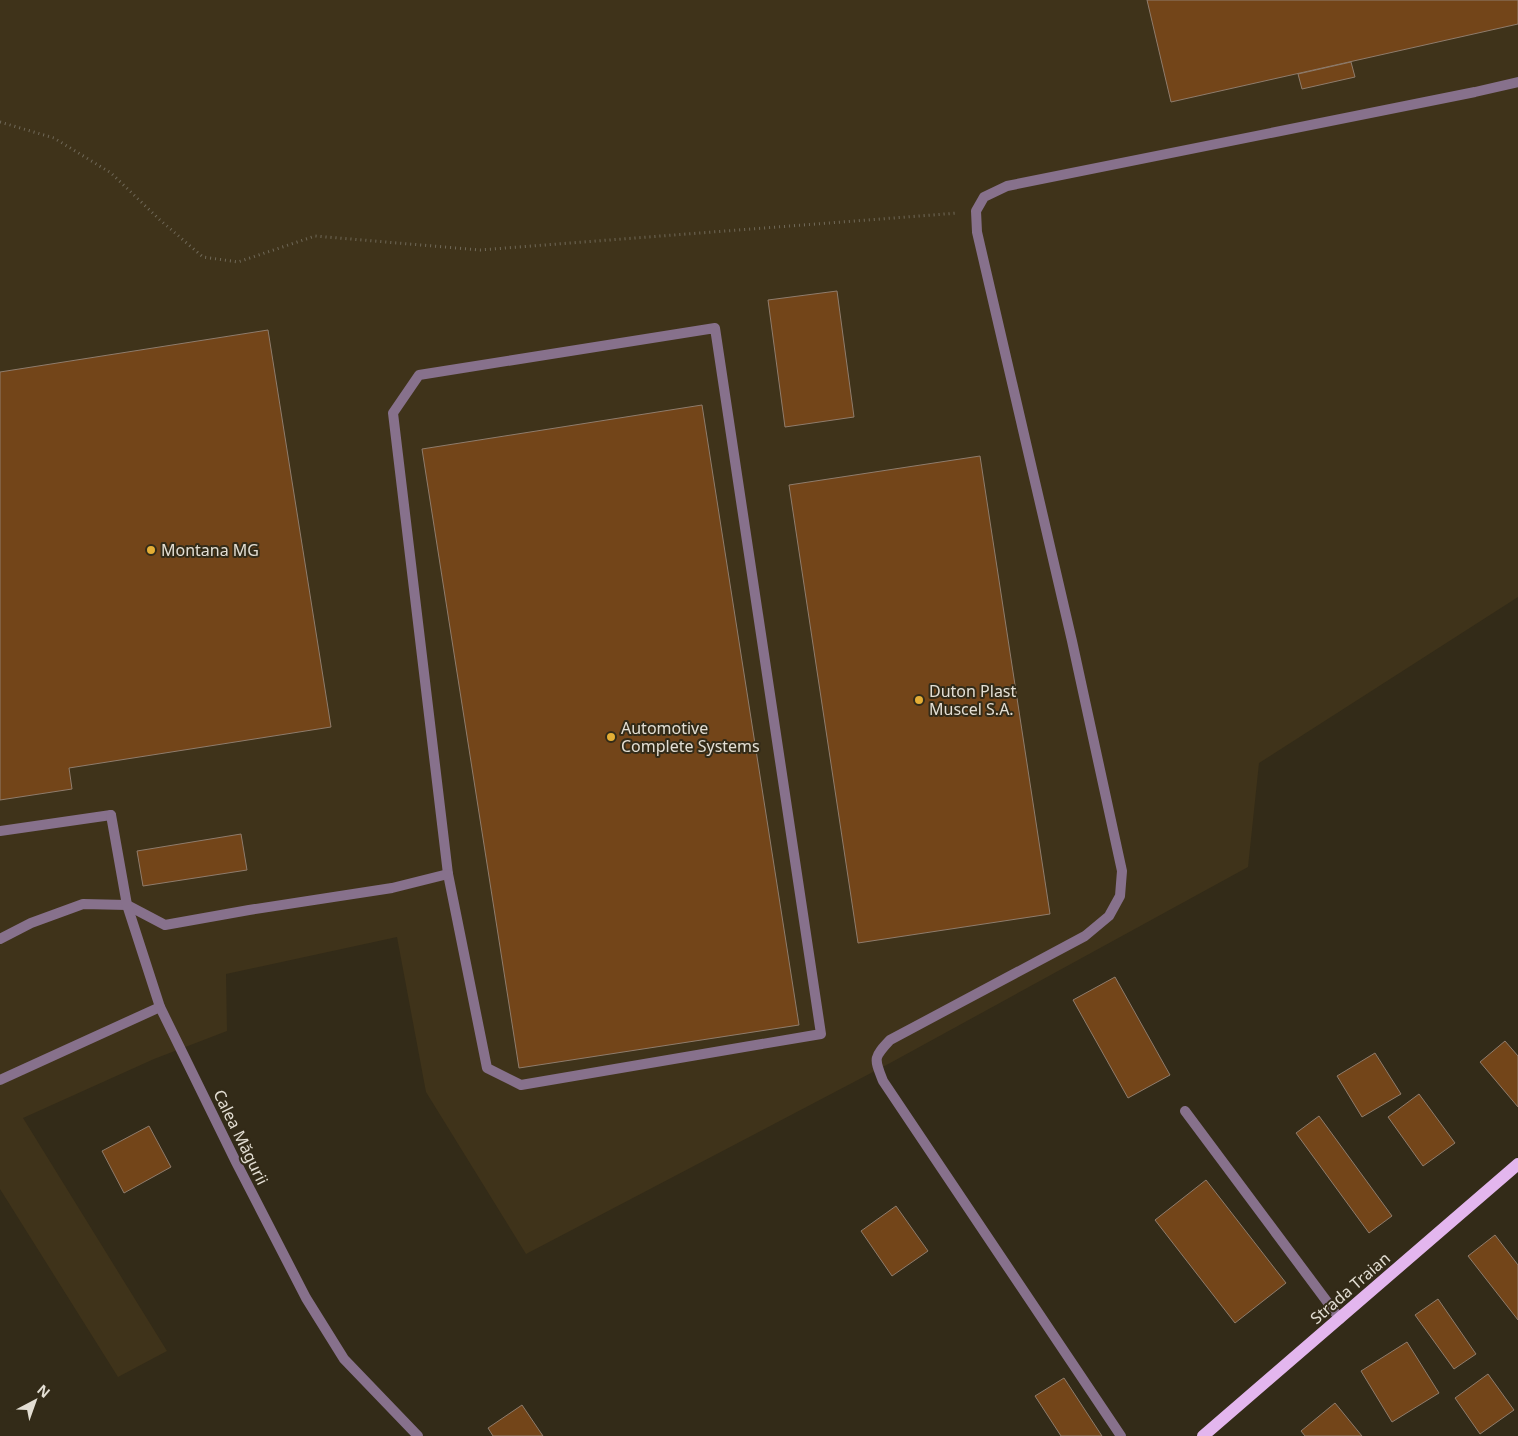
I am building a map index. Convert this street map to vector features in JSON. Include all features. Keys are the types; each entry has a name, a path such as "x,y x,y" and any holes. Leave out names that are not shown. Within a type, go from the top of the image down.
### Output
{"main road":[{"name":"Strada Traian","path":"1203,1436 1518,1164"}],"street":[{"path":"1121,1436 883,1081 876,1064 878,1053 890,1040 1086,936 1109,916 1120,896 1122,871 1120,861 1070,632 977,232 976,211 984,197 1007,186 1518,82"},
{"path":"716,328 821,1034 521,1084 487,1068 448,874 393,413 419,375 716,328"},
{"name":"Calea Măgurii","path":"0,831 111,815 126,905 160,1007 236,1162 306,1298 344,1359 418,1436"},
{"path":"0,939 31,922 83,904 126,905 165,925 392,888 448,874"},
{"path":"0,1080 160,1007"},
{"path":"1185,1111 1340,1319"}],"path":[{"path":"0,122 54,138 112,172 160,220 203,257 238,262 315,236 480,250 976,211"}],"shaded area":[{"path":"0,0 1518,0 1518,597 1259,763 1248,867 892,1062 526,1254 426,1092 397,937 226,974 227,1031 154,1059 23,1118 167,1351 118,1377 0,1189"}],"building":[{"path":"1147,0 1518,0 1518,24 1171,102"},
{"path":"1351,62 1355,77 1302,89 1298,74"},
{"path":"837,291 854,417 785,427 768,300"},
{"name":"Montana MG","path":"268,330 331,727 69,768 72,789 0,800 0,372"},
{"name":"Automotive Complete Systems","path":"702,405 799,1025 519,1068 422,449"},
{"name":"Duton Plast Muscel S.A.","path":"980,456 1050,914 858,943 789,485"},
{"path":"241,834 247,870 143,886 137,851"},
{"path":"1115,977 1170,1075 1128,1098 1073,1000"},
{"path":"1505,1041 1518,1056 1518,1107 1480,1062"},
{"path":"1375,1053 1401,1094 1362,1117 1337,1076"},
{"path":"1419,1094 1455,1143 1423,1166 1388,1117"},
{"path":"1319,1116 1392,1216 1369,1233 1296,1133"},
{"path":"149,1126 171,1167 124,1193 102,1151"},
{"path":"1206,1180 1286,1283 1235,1323 1155,1220"},
{"path":"896,1206 928,1251 892,1276 861,1231"},
{"path":"1495,1235 1518,1265 1518,1320 1468,1256"},
{"path":"1438,1299 1476,1354 1454,1369 1415,1315"},
{"path":"1407,1342 1439,1393 1392,1422 1361,1371"},
{"path":"1488,1374 1514,1410 1480,1434 1455,1398"},
{"path":"1064,1378 1102,1436 1061,1436 1035,1396"},
{"path":"1335,1403 1362,1436 1305,1436 1301,1431"},
{"path":"522,1405 543,1436 493,1436 488,1428"}],"place":[{"name":"Montana MG","path":"151,550"},
{"name":"Duton Plast Muscel S.A.","path":"919,700"},
{"name":"Automotive Complete Systems","path":"611,737"}]}
